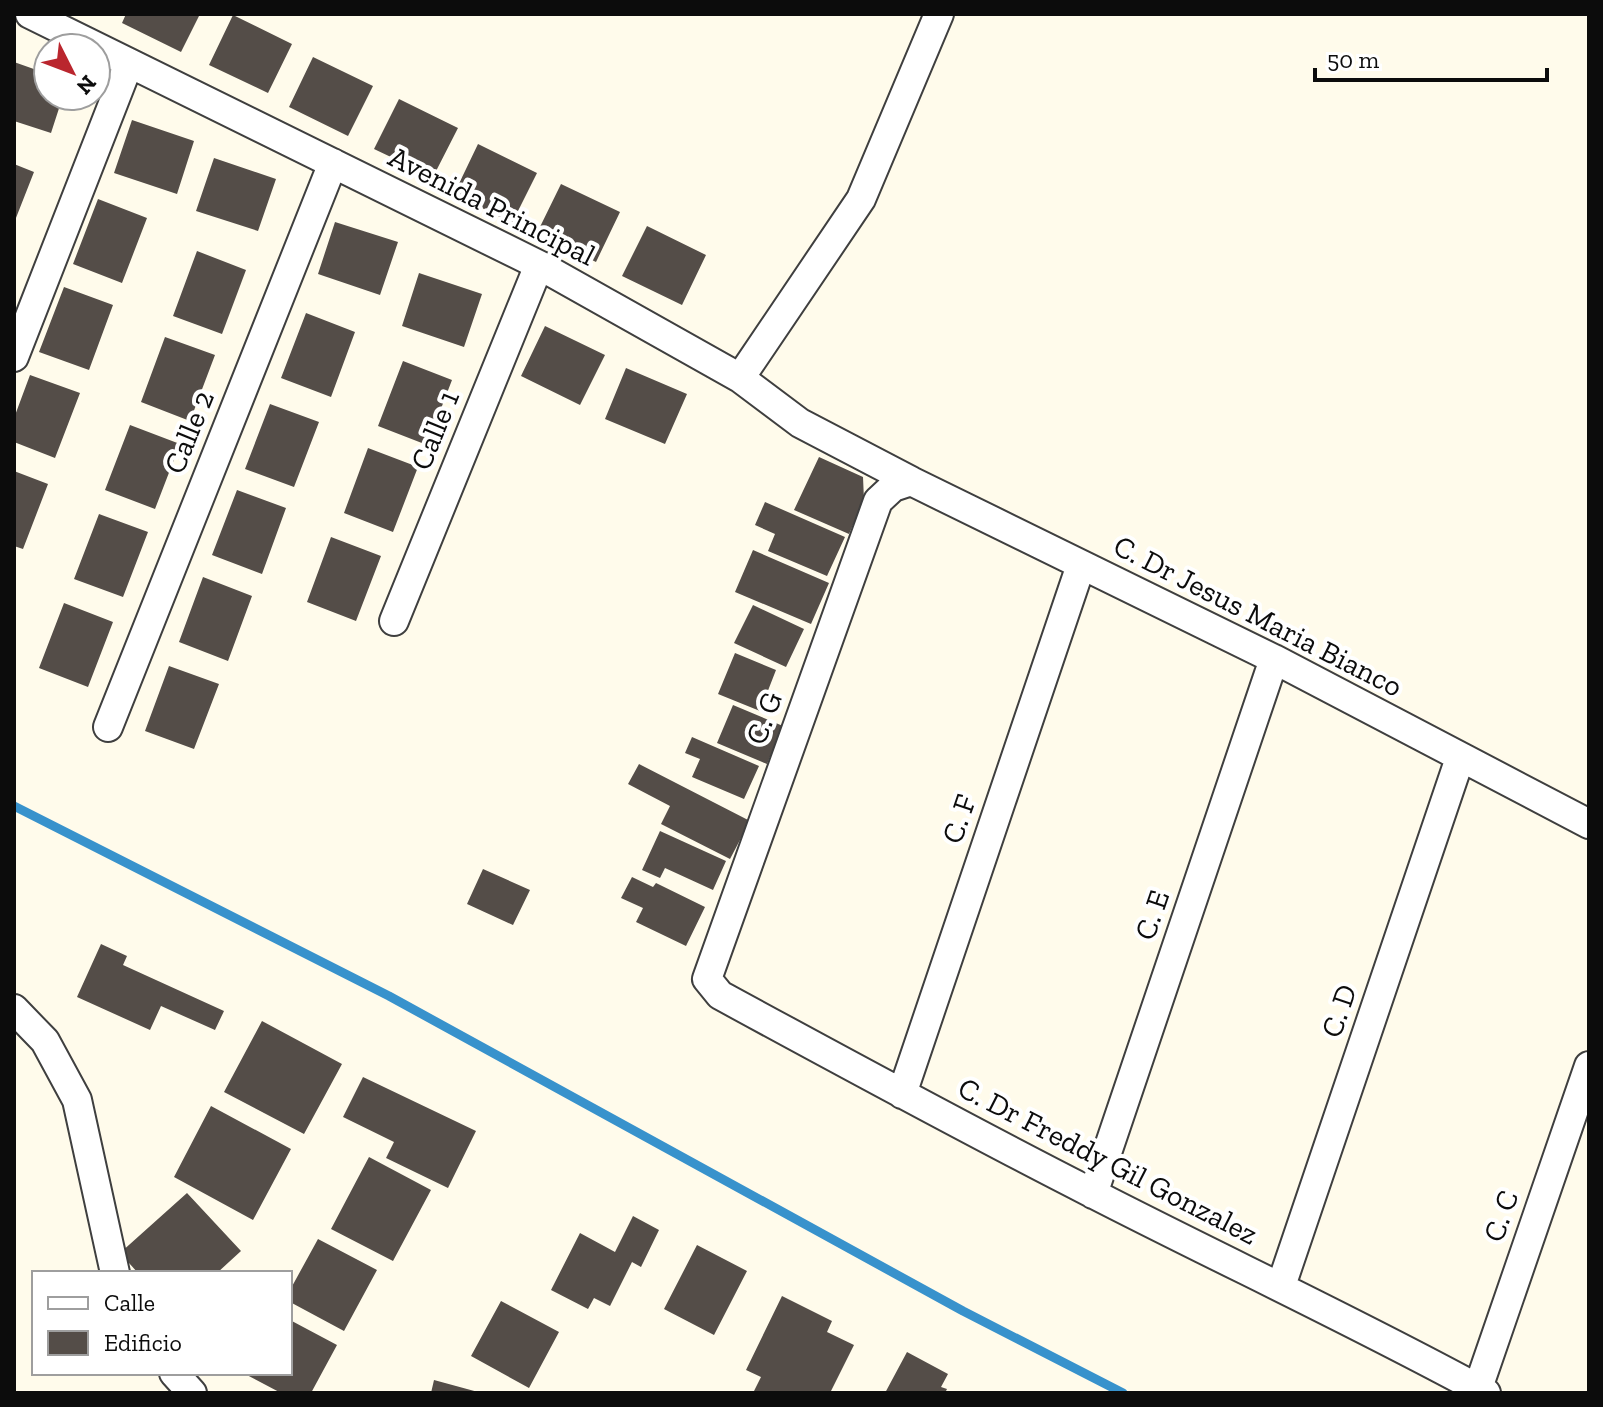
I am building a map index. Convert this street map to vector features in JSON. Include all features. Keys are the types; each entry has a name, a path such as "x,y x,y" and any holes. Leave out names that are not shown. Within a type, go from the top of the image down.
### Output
{"street":[{"name":"Avenida Principal","path":"30,14 539,265 740,378 800,423 902,484"},
{"path":"740,378 861,199 939,14"},
{"path":"14,357 129,63"},
{"name":"Calle 2","path":"108,727 333,163"},
{"name":"Calle 1","path":"394,621 539,265"},
{"name":"C. Dr Jesus Maria Bianco","path":"902,484 1081,565 1274,659 1589,824"},
{"name":"C. G","path":"707,979 878,501 902,484"},
{"name":"C. F","path":"902,1094 1081,565"},
{"name":"C. E","path":"1093,1194 1274,659"},
{"name":"C. D","path":"1281,1286 1460,758"},
{"name":"C. Dr Freddy Gil Gonzalez","path":"707,979 720,995 902,1094 1482,1391"},
{"path":"14,1009 45,1041 77,1100 115,1271"},
{"name":"C. C","path":"1482,1391 1589,1066"},
{"path":"176,1375 192,1393"}],"building":[{"path":"126,14 200,14 181,52 122,23"},
{"path":"233,15 292,44 268,93 209,65"},
{"path":"313,57 373,86 348,136 289,107"},
{"path":"14,62 32,68 32,112 58,112 51,133 14,121"},
{"path":"399,99 458,128 433,177 374,149"},
{"path":"132,120 194,141 177,194 114,173"},
{"path":"478,144 537,173 512,223 454,194"},
{"path":"214,158 276,179 258,231 196,211"},
{"path":"14,164 34,172 14,223"},
{"path":"561,184 620,212 596,262 537,233"},
{"path":"98,199 147,218 122,283 73,264"},
{"path":"335,222 398,242 380,295 318,274"},
{"path":"647,226 706,255 682,305 622,276"},
{"path":"197,251 246,270 222,334 173,316"},
{"path":"419,273 482,294 464,347 402,326"},
{"path":"64,287 113,305 89,370 39,352"},
{"path":"306,313 355,332 331,397 281,378"},
{"path":"545,326 605,355 580,405 521,376"},
{"path":"165,337 215,355 190,421 141,402"},
{"path":"403,361 452,380 427,445 378,426"},
{"path":"626,368 687,394 665,444 605,419"},
{"path":"30,375 80,393 55,458 14,442 14,418"},
{"path":"270,404 319,422 294,487 245,469"},
{"path":"130,425 180,444 155,509 105,490"},
{"path":"368,448 418,467 393,532 344,513"},
{"path":"819,457 863,477 864,500 849,534 794,510"},
{"path":"14,471 48,484 23,549 14,546"},
{"path":"237,490 286,508 262,574 212,555"},
{"path":"765,502 845,537 827,576 768,551 775,534 755,525"},
{"path":"99,514 148,532 123,597 74,579"},
{"path":"331,537 381,556 356,621 307,602"},
{"path":"753,550 829,583 811,624 735,592"},
{"path":"203,577 252,596 228,661 179,642"},
{"path":"64,603 113,622 88,687 39,668"},
{"path":"753,605 804,629 786,667 734,643"},
{"path":"735,653 776,670 760,711 718,694"},
{"path":"169,666 219,684 194,749 145,731"},
{"path":"733,705 783,726 767,764 717,743"},
{"path":"692,737 759,766 744,799 692,777 700,759 685,753"},
{"path":"639,764 750,821 730,859 661,824 670,806 628,784"},
{"path":"660,831 726,861 713,890 665,868 660,878 642,870"},
{"path":"483,869 530,890 513,925 467,904"},
{"path":"632,877 653,887 656,883 705,907 686,946 636,922 643,908 621,898"},
{"path":"101,944 127,956 123,965 224,1011 215,1030 161,1006 150,1030 77,997"},
{"path":"262,1021 342,1064 304,1134 224,1092"},
{"path":"363,1077 476,1131 448,1188 386,1158 394,1142 343,1117"},
{"path":"211,1106 291,1149 253,1220 174,1177"},
{"path":"369,1157 431,1190 393,1261 331,1229"},
{"path":"187,1193 241,1251 219,1271 136,1271 120,1253"},
{"path":"633,1216 659,1230 641,1267 632,1262 610,1306 594,1298 588,1309 551,1290 580,1233 615,1252"},
{"path":"318,1239 377,1270 344,1331 292,1303 292,1286"},
{"path":"697,1245 747,1271 714,1335 664,1309"},
{"path":"782,1296 832,1321 827,1332 854,1345 830,1393 753,1393 761,1377 746,1370"},
{"path":"501,1301 559,1332 529,1388 471,1356"},
{"path":"292,1321 337,1345 311,1393 281,1393 247,1375 292,1375"},
{"path":"907,1352 948,1374 941,1387 947,1389 945,1393 885,1393"},
{"path":"434,1380 478,1392 478,1393 431,1393"}],"waterway":[{"path":"14,806 389,996 963,1311 1123,1393"}]}
